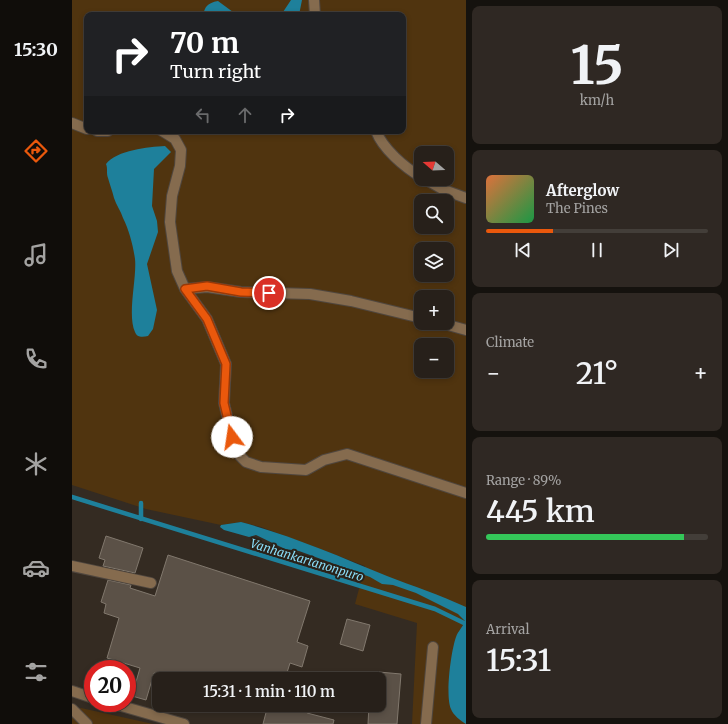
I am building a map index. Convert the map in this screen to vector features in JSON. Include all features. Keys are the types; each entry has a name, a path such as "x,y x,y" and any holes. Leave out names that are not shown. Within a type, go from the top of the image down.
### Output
{"street":[{"path":"314,0 315,12"},
{"path":"72,123 84,128"},
{"path":"167,134 175,139 181,150 180,166 172,196 170,222 177,271 185,289 207,319 226,364 224,403 232,437 240,456 246,462 261,467 306,470 324,460 347,454 466,493"},
{"path":"378,134 390,152 414,172"},
{"path":"437,186 466,198"},
{"path":"185,289 207,286 241,292 310,294 351,301 414,316"},
{"path":"454,327 466,330"},
{"path":"72,566 151,583"},
{"path":"426,724 433,647"},
{"path":"72,691 84,695"},
{"path":"72,709 87,724"},
{"path":"136,710 184,724"}],"shaded area":[{"path":"72,0 466,0 466,724 412,724 417,623 355,604 365,566 261,527 241,522 221,525 146,509 72,485"},
{"path":"81,708 84,709 84,712 99,712 153,724 72,724 72,710"}],"water":[{"path":"291,0 302,0 300,12 283,12"},
{"path":"218,1 233,12 204,12 207,6"},
{"path":"165,146 171,152 154,169 152,206 157,221 158,232 147,264 157,310 153,329 148,336 140,337 135,332 132,316 135,267 133,248 127,228 114,198 107,176 106,164 117,155 125,152 142,148"},
{"path":"241,522 314,546 466,607 466,724 457,718 449,703 449,673 454,644 465,621 458,614 416,593 393,585 382,584 370,577 299,551 285,549 256,535 249,537 224,530 220,527 221,525"}],"building":[{"path":"106,536 143,548 135,573 103,566 105,560 99,558"},
{"path":"168,555 310,601 297,642 308,646 302,667 290,663 287,672 152,672 152,680 146,700 136,697 136,682 140,668 136,667 136,660 114,660 107,658 119,618 104,613 106,604 101,602 108,580 131,585 130,588 155,596"},
{"path":"347,619 370,625 363,651 340,644"},
{"path":"386,673 401,674 397,724 368,724 369,712 386,712"},
{"path":"266,712 307,712 334,720 333,724 263,724"}],"waterway":[{"name":"Vanhankartanonpuro","path":"72,497 435,609 466,624"},
{"path":"141,503 141,519"}],"route":[{"path":"232,437 224,403 226,364 207,319 198,304 185,289 207,286 241,292 269,293"}]}
